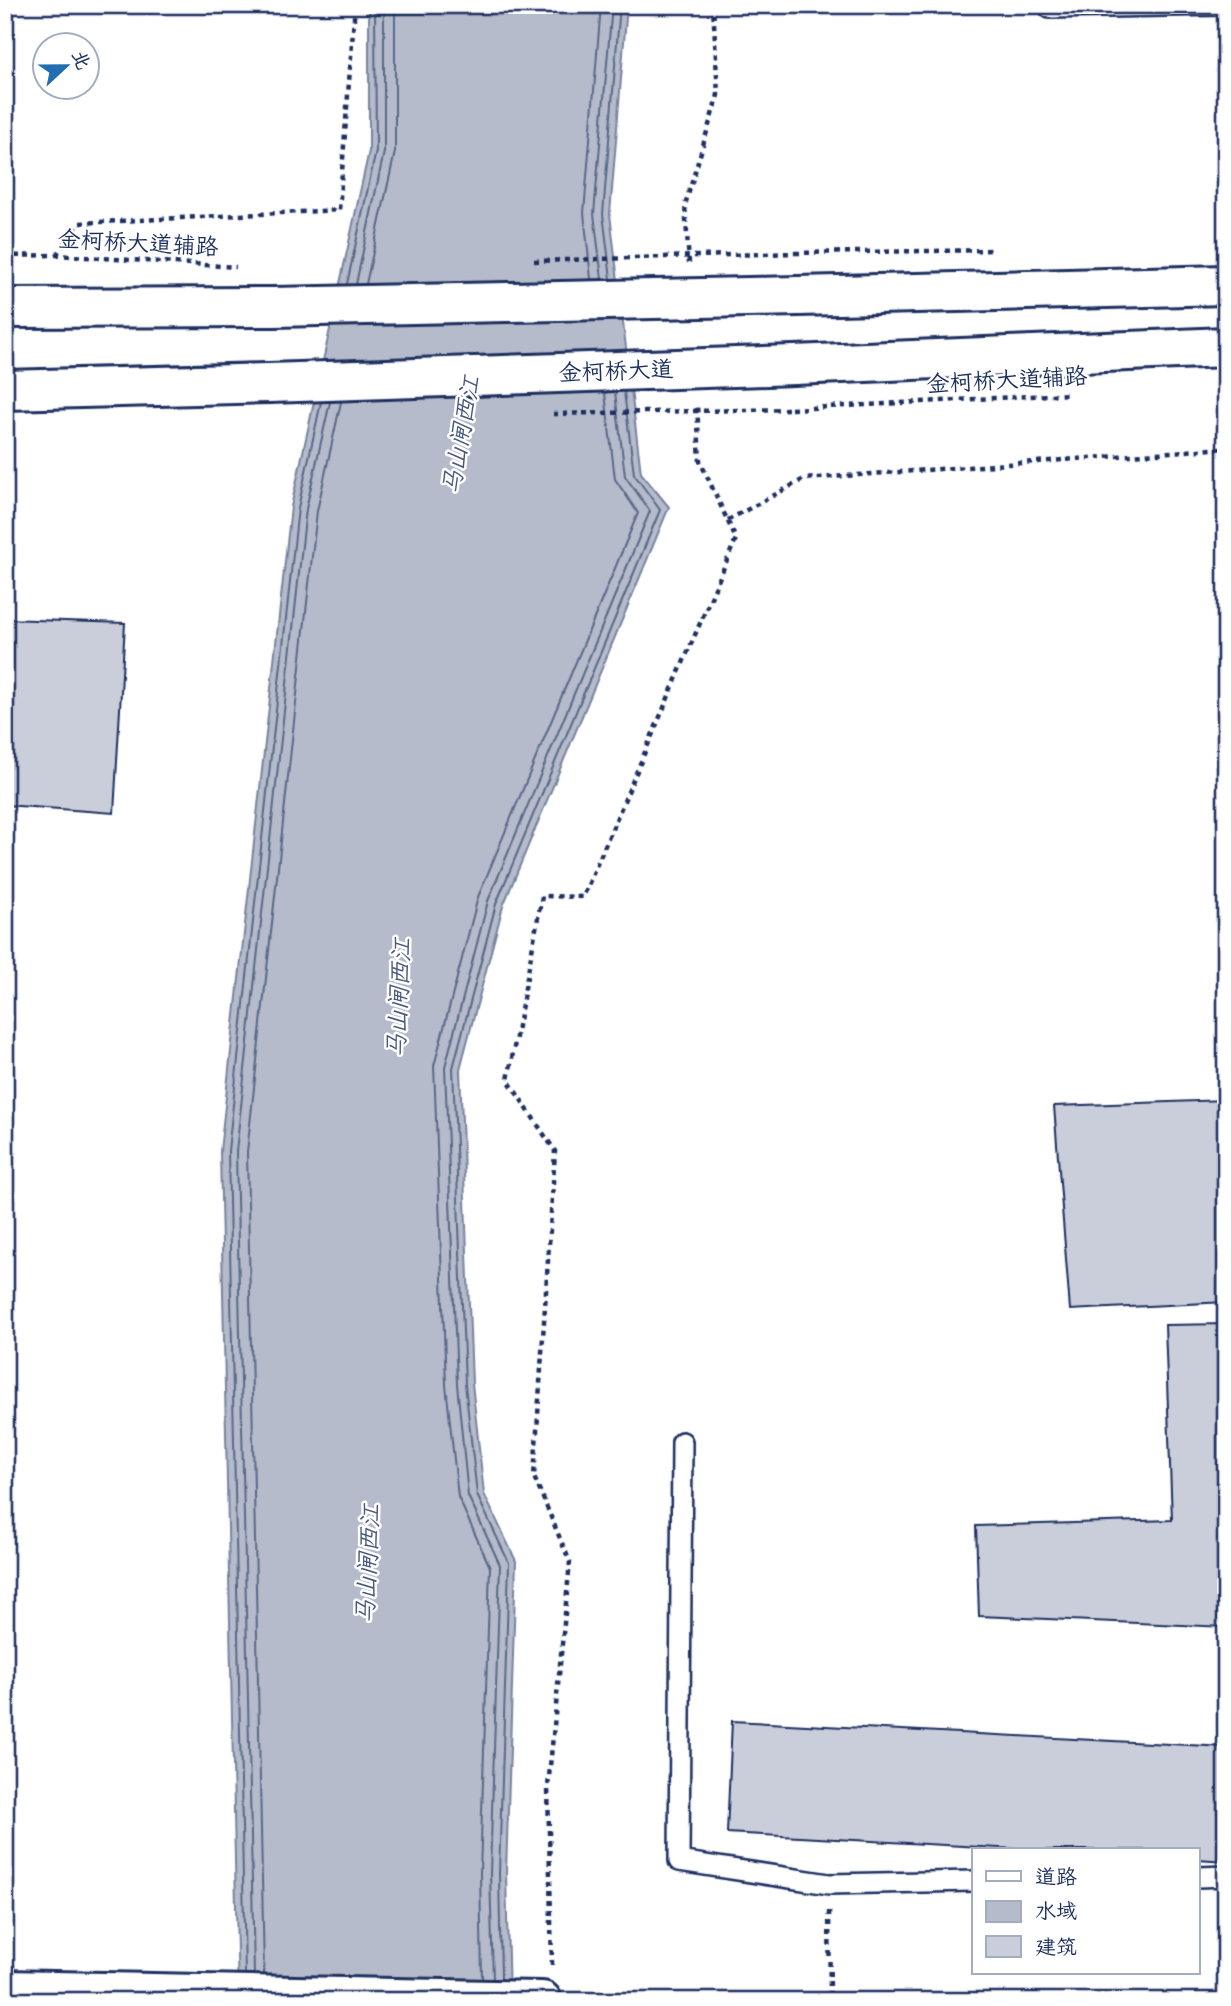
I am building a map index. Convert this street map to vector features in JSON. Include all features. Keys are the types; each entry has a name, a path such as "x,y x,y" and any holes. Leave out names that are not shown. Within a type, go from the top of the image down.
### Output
{"main road":[{"path":"5,308 273,307 1226,285"},
{"name":"金柯桥大道","path":"5,390 794,365 1226,347"},
{"path":"5,1990 547,1987"}],"lane":[{"path":"1050,5 1050,8 1226,5"},
{"path":"682,1442 679,1861 829,1884 972,1881"},
{"path":"1200,1877 1226,1876"}],"path":[{"path":"56,255 80,223 339,210 355,5"},
{"path":"689,272 685,205 718,95 713,5"},
{"name":"金柯桥大道辅路","path":"5,256 56,255 242,267"},
{"path":"547,1987 548,1787 570,1562 534,1477 555,1151 508,1080 542,896 583,897 736,538 701,461 696,393"},
{"name":"金柯桥大道辅路","path":"791,409 1076,394"},
{"path":"728,520 804,479 1226,448"},
{"path":"829,1884 830,2001"}],"water":[{"name":"马山闸西江","path":"369,5 627,5 610,214 641,473 669,507 503,906 460,1069 472,1383 484,1494 516,1561 506,1873 509,2001 238,2001 220,1151 291,507 369,151"}],"building":[{"path":"5,619 125,623 114,813 5,805"},
{"path":"1226,1100 1226,1302 1070,1310 1054,1106"},
{"path":"1226,1324 1226,1627 979,1616 976,1526 1172,1520 1165,1325"},
{"path":"732,1721 1226,1747 1226,1861 1200,1859 1200,1848 997,1848 727,1833"}]}
